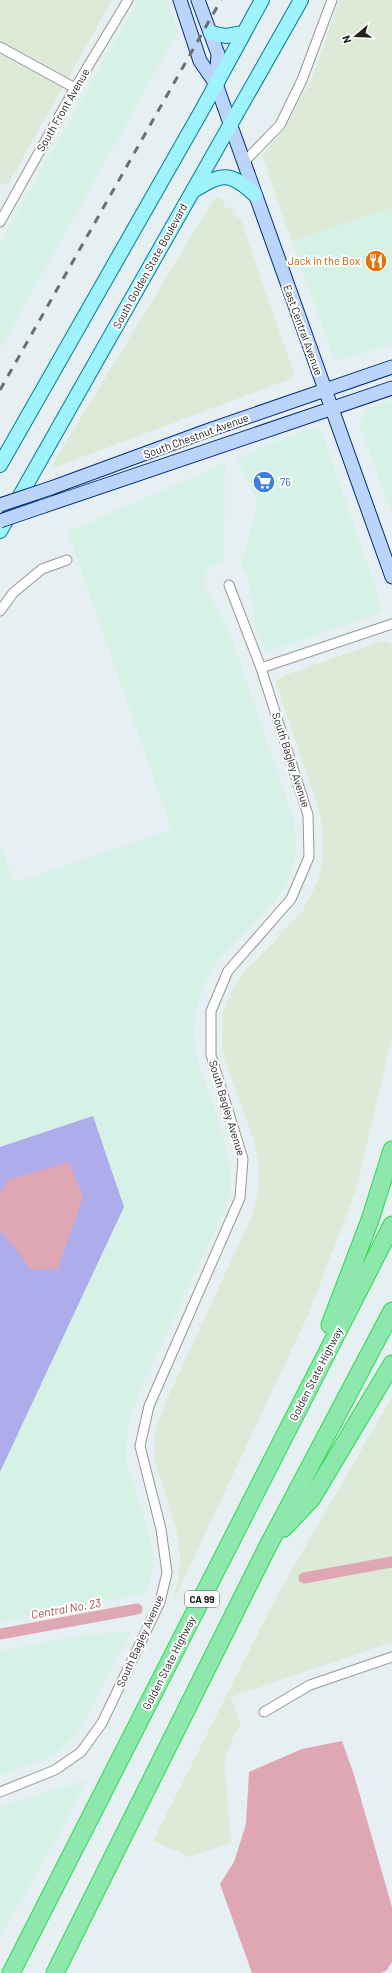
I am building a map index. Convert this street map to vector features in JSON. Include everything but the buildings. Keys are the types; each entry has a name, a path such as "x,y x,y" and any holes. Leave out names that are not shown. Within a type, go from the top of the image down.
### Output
{"highway":[{"path":"298,1408 370,1220 392,1150"},
{"name":"Golden State Highway","path":"11,1973 392,1225"},
{"name":"CA 99","path":"55,1973 269,1544 392,1311"},
{"path":"269,1544 312,1498 392,1364"}],"main road":[{"name":"East Central Avenue","path":"180,0 200,61 216,84 392,576"},
{"name":"East Central Avenue","path":"198,0 218,54 216,84"},
{"path":"0,465 262,0"},
{"name":"South Golden State Boulevard","path":"0,531 301,0"},
{"path":"211,33 226,36 244,33"},
{"path":"192,191 215,178 227,177 244,184 255,195"},
{"name":"South Chestnut Avenue","path":"0,505 392,367"},
{"name":"South Chestnut Avenue","path":"0,521 392,388"}],"street":[{"name":"South Front Avenue","path":"0,222 75,88 128,0"},
{"path":"244,162 280,125 302,80 332,0"},
{"path":"0,47 75,88"},
{"path":"0,610 14,592 42,569 67,560"},
{"name":"South Bagley Avenue","path":"0,1792 55,1770 81,1752 102,1723 160,1602 167,1573 161,1529 140,1446 148,1406 240,1198 243,1160 211,1055 211,1011 228,971 291,899 310,857 308,814 262,668 229,584"},
{"path":"262,668 392,624"},
{"path":"264,1712 310,1685 392,1656"}],"shaded area":[{"path":"0,0 112,0 7,186 0,182"},
{"path":"139,0 167,0 178,31 0,349 0,243"},
{"path":"340,0 392,0 392,213 390,208 292,241 262,155 284,130 313,76"},
{"path":"217,197 222,199 225,208 230,207 234,216 240,218 294,374 293,378 50,469 214,199"},
{"path":"390,208 392,213 392,344 335,361 292,241"},
{"path":"392,400 392,513 360,425 369,408"},
{"path":"313,427 317,428 322,433 381,607 380,611 376,614 270,651 263,647 255,622 248,575 241,565 258,502 237,458"},
{"path":"225,463 224,560 211,567 206,573 204,586 229,631 293,818 296,842 294,861 286,885 276,900 217,961 204,985 197,1007 194,1030 196,1055 227,1150 231,1183 227,1205 143,1384 129,1420 127,1437 127,1465 149,1534 153,1553 153,1567 147,1593 0,1622 0,1472 124,1207 93,1116 0,1147 0,845 14,883 172,830 68,532"},
{"path":"383,641 389,642 392,645 392,1036 357,1187 308,1315 172,1604 179,1578 180,1553 176,1528 155,1460 154,1437 157,1425 169,1395 251,1218 257,1198 259,1179 258,1160 254,1141 226,1062 222,1044 223,1013 228,998 242,975 302,912 317,883 323,859 323,830 318,806 276,683 280,677"},
{"path":"93,1116 124,1207 0,1472 0,1147"},
{"path":"69,1162 83,1197 57,1270 31,1269 0,1230 0,1195 8,1180"},
{"path":"392,1397 392,1642 231,1697 241,1727 234,1735 226,1755 225,1769 231,1843 190,1857 153,1841 279,1592"},
{"path":"131,1632 75,1736 62,1749 47,1758 0,1776 0,1651 86,1634"},
{"path":"342,1741 354,1775 392,1907 392,1962 386,1971 380,1973 252,1973 220,1884 234,1862 246,1824 249,1772 302,1749"},
{"path":"86,1780 60,1832 0,1937 0,1807"}],"waterway":[{"name":"Central No. 23","path":"304,1578 392,1562"},
{"name":"Central No. 23","path":"0,1634 137,1609"}],"railway":[{"path":"0,390 221,0"}],"place":[{"name":"Jack in the Box","path":"376,261"},
{"name":"76","path":"264,482"}]}
